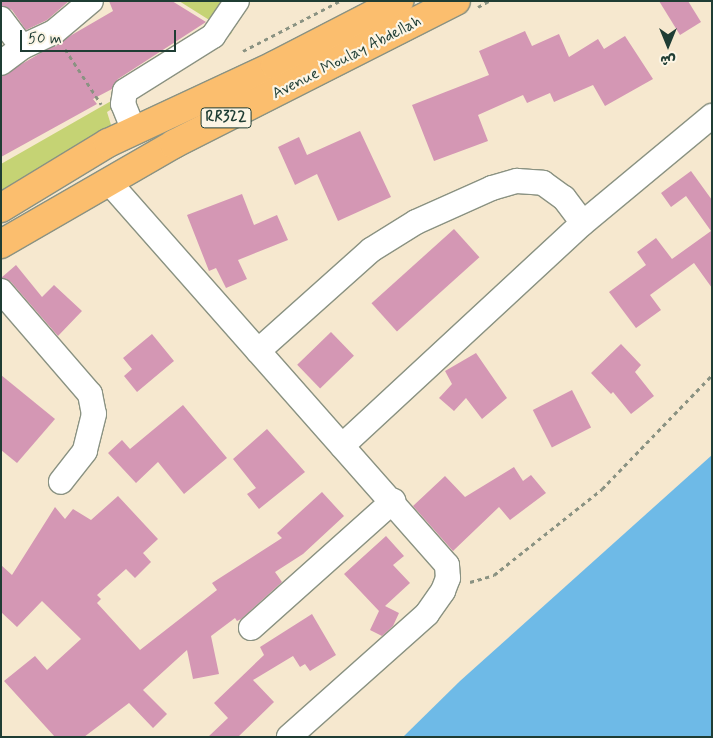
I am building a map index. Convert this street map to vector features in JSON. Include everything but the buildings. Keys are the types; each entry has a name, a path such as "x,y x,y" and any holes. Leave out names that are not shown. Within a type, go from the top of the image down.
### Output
{"main road":[{"name":"Avenue Moulay Abdellah","path":"1,208 73,163 130,121 274,65 398,1"},
{"name":"Avenue Moulay Abdellah","path":"1,244 108,180 456,1"}],"street":[{"path":"1,63 22,47 54,32 91,1"},
{"path":"130,121 122,97 129,86 213,36 237,1"},
{"path":"1,20 22,47"},
{"path":"342,446 583,223 712,116"},
{"path":"108,180 342,446 439,552 447,565 448,578 444,592 427,614 289,737"},
{"path":"258,351 372,250 416,222 492,188 517,180 543,183 564,198 583,223"},
{"path":"1,292 90,394 94,414 85,451 61,482"},
{"path":"251,628 393,500"}],"path":[{"path":"54,32 101,104 130,121"},
{"path":"448,578 473,581 494,575 602,490 712,374"}],"green space":[{"path":"179,1 246,1 231,34 107,112 112,128 1,197 1,164 230,33"}],"water":[{"path":"712,455 712,737 403,737 460,681"}]}
